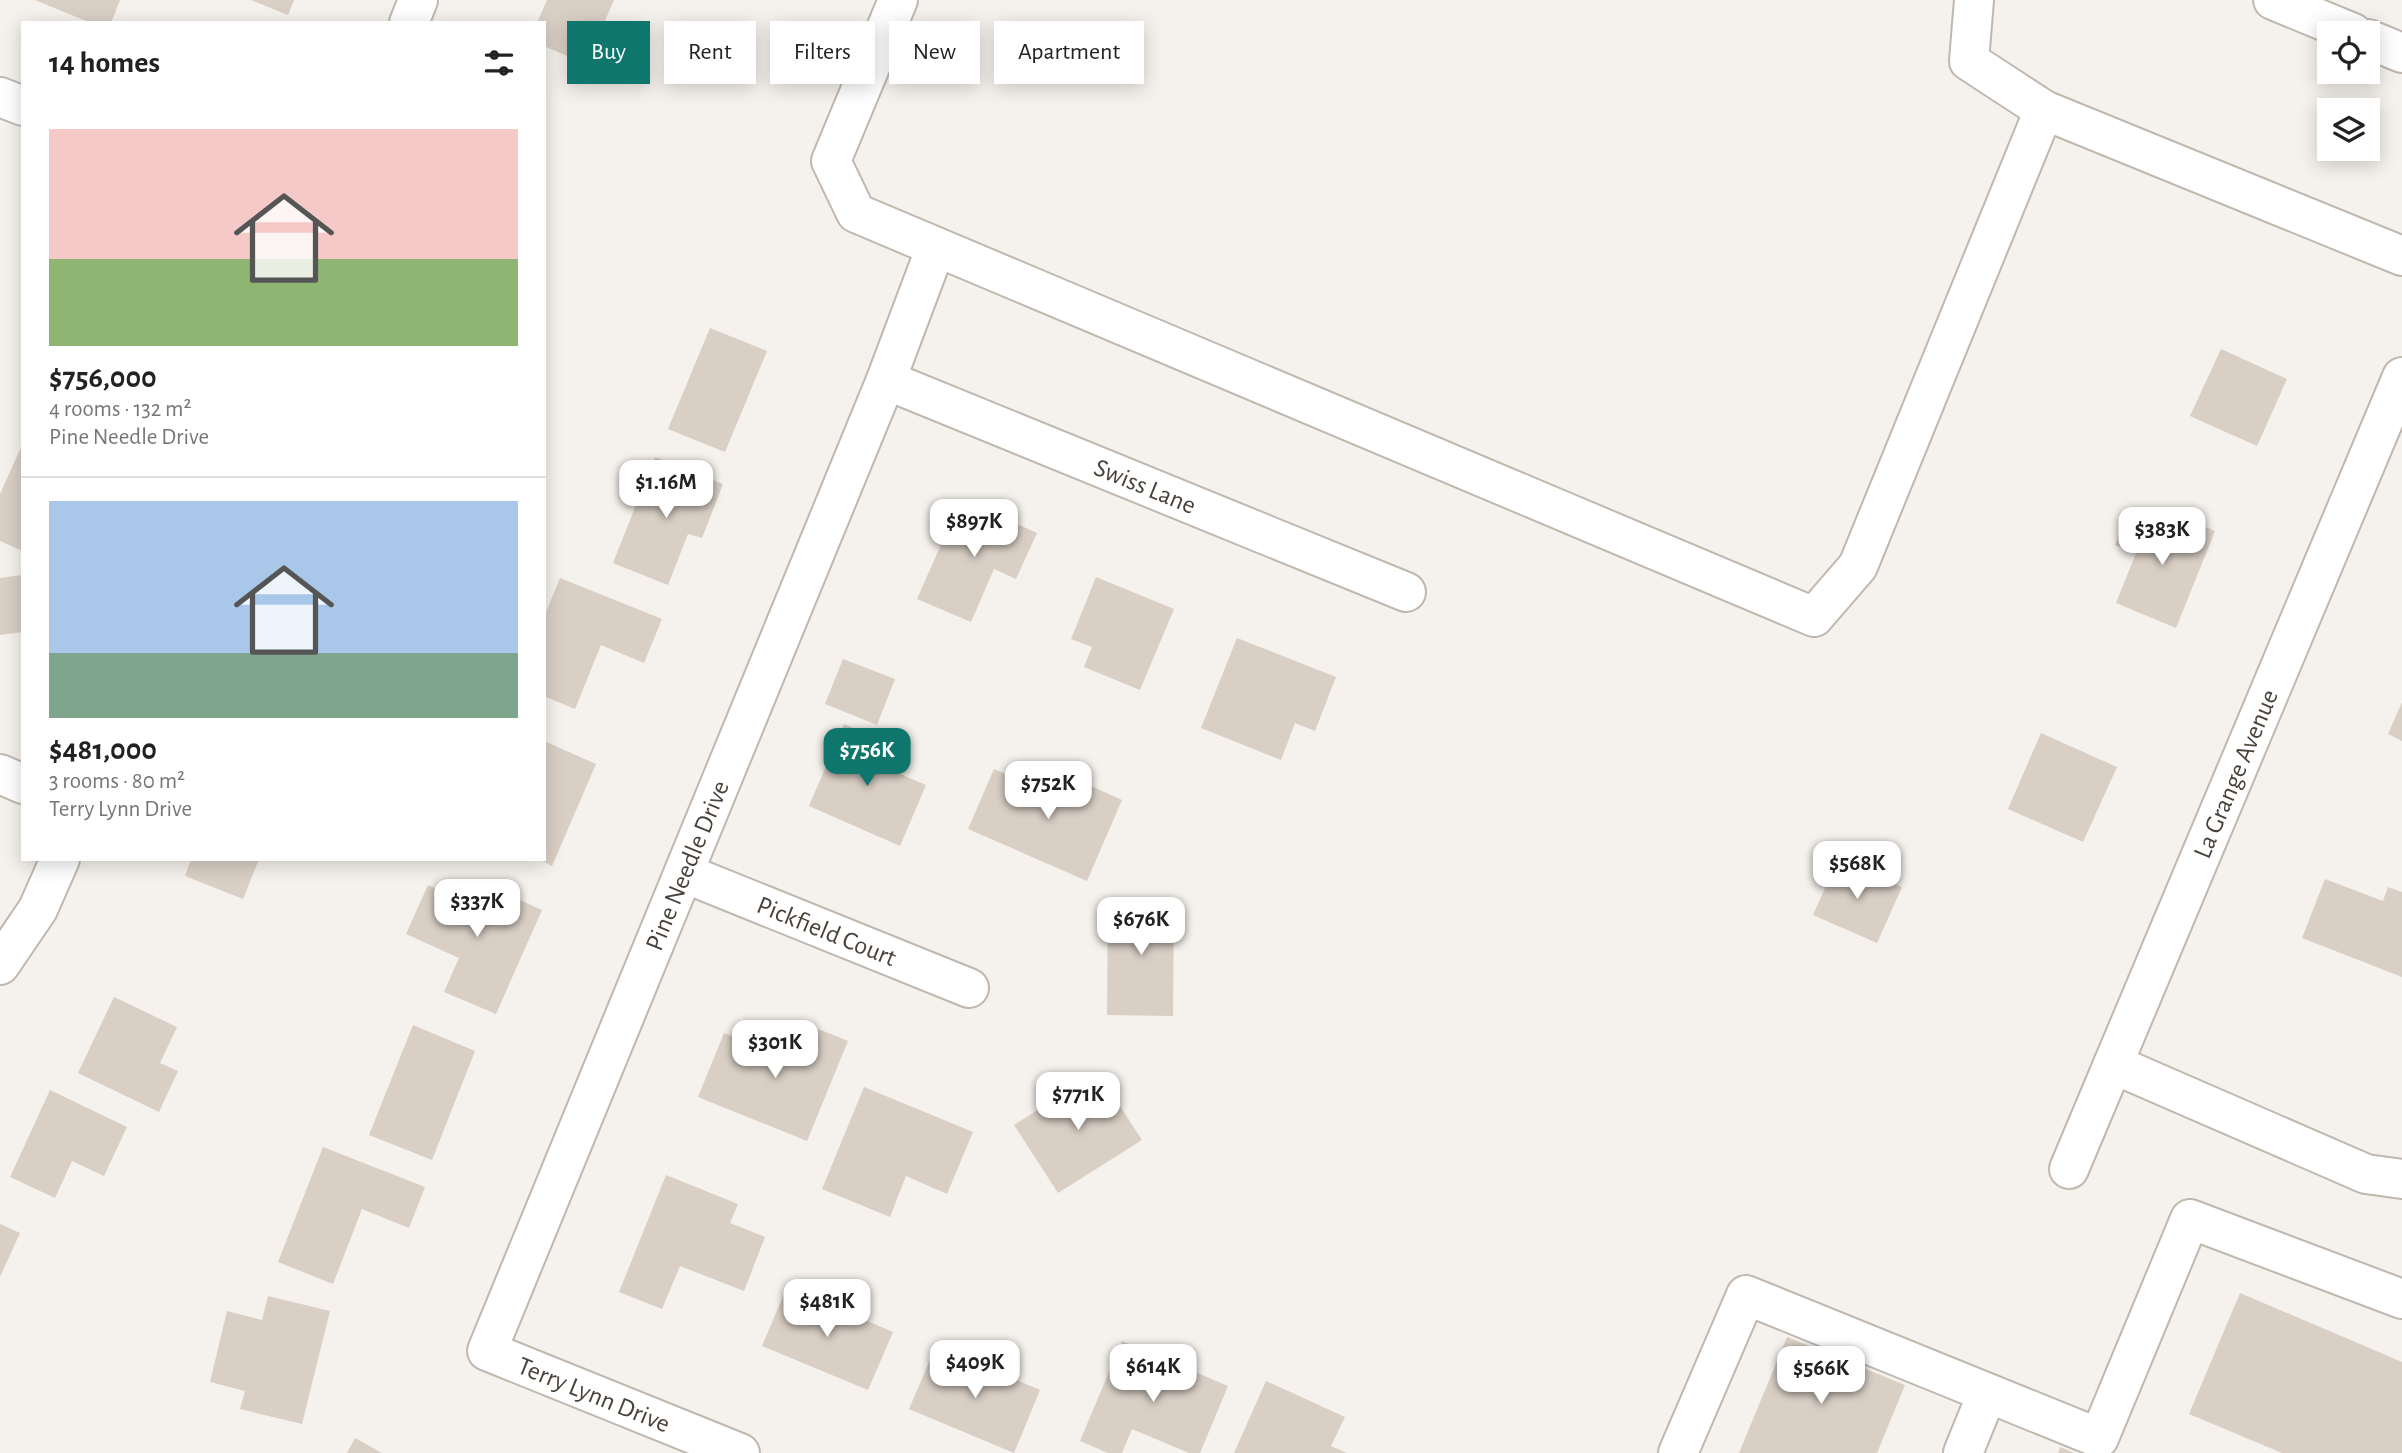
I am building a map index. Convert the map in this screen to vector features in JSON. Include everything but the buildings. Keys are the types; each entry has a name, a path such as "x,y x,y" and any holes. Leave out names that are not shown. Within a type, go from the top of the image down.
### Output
{"street":[{"path":"410,21 418,0"},
{"path":"898,0 831,161 856,213 1814,617 1858,566 2044,110"},
{"path":"1974,0 1969,61 2044,110 2402,256"},
{"path":"2273,0 2324,21"},
{"path":"2380,44 2402,54"},
{"path":"0,97 21,105"},
{"name":"Pine Needle Drive","path":"487,1351 886,380 936,247"},
{"name":"La Grange Avenue","path":"2069,1169 2402,377"},
{"name":"Swiss Lane","path":"886,380 1406,592"},
{"path":"0,774 21,783"},
{"path":"0,965 38,909 59,861"},
{"name":"Pickfield Court","path":"684,873 969,988"},
{"path":"2113,1064 2366,1174 2402,1180"},
{"path":"1678,1453 1746,1295 2099,1438 2190,1219 2402,1299"},
{"name":"Terry Lynn Drive","path":"487,1351 740,1453"},
{"path":"1963,1453 1987,1394"}]}
